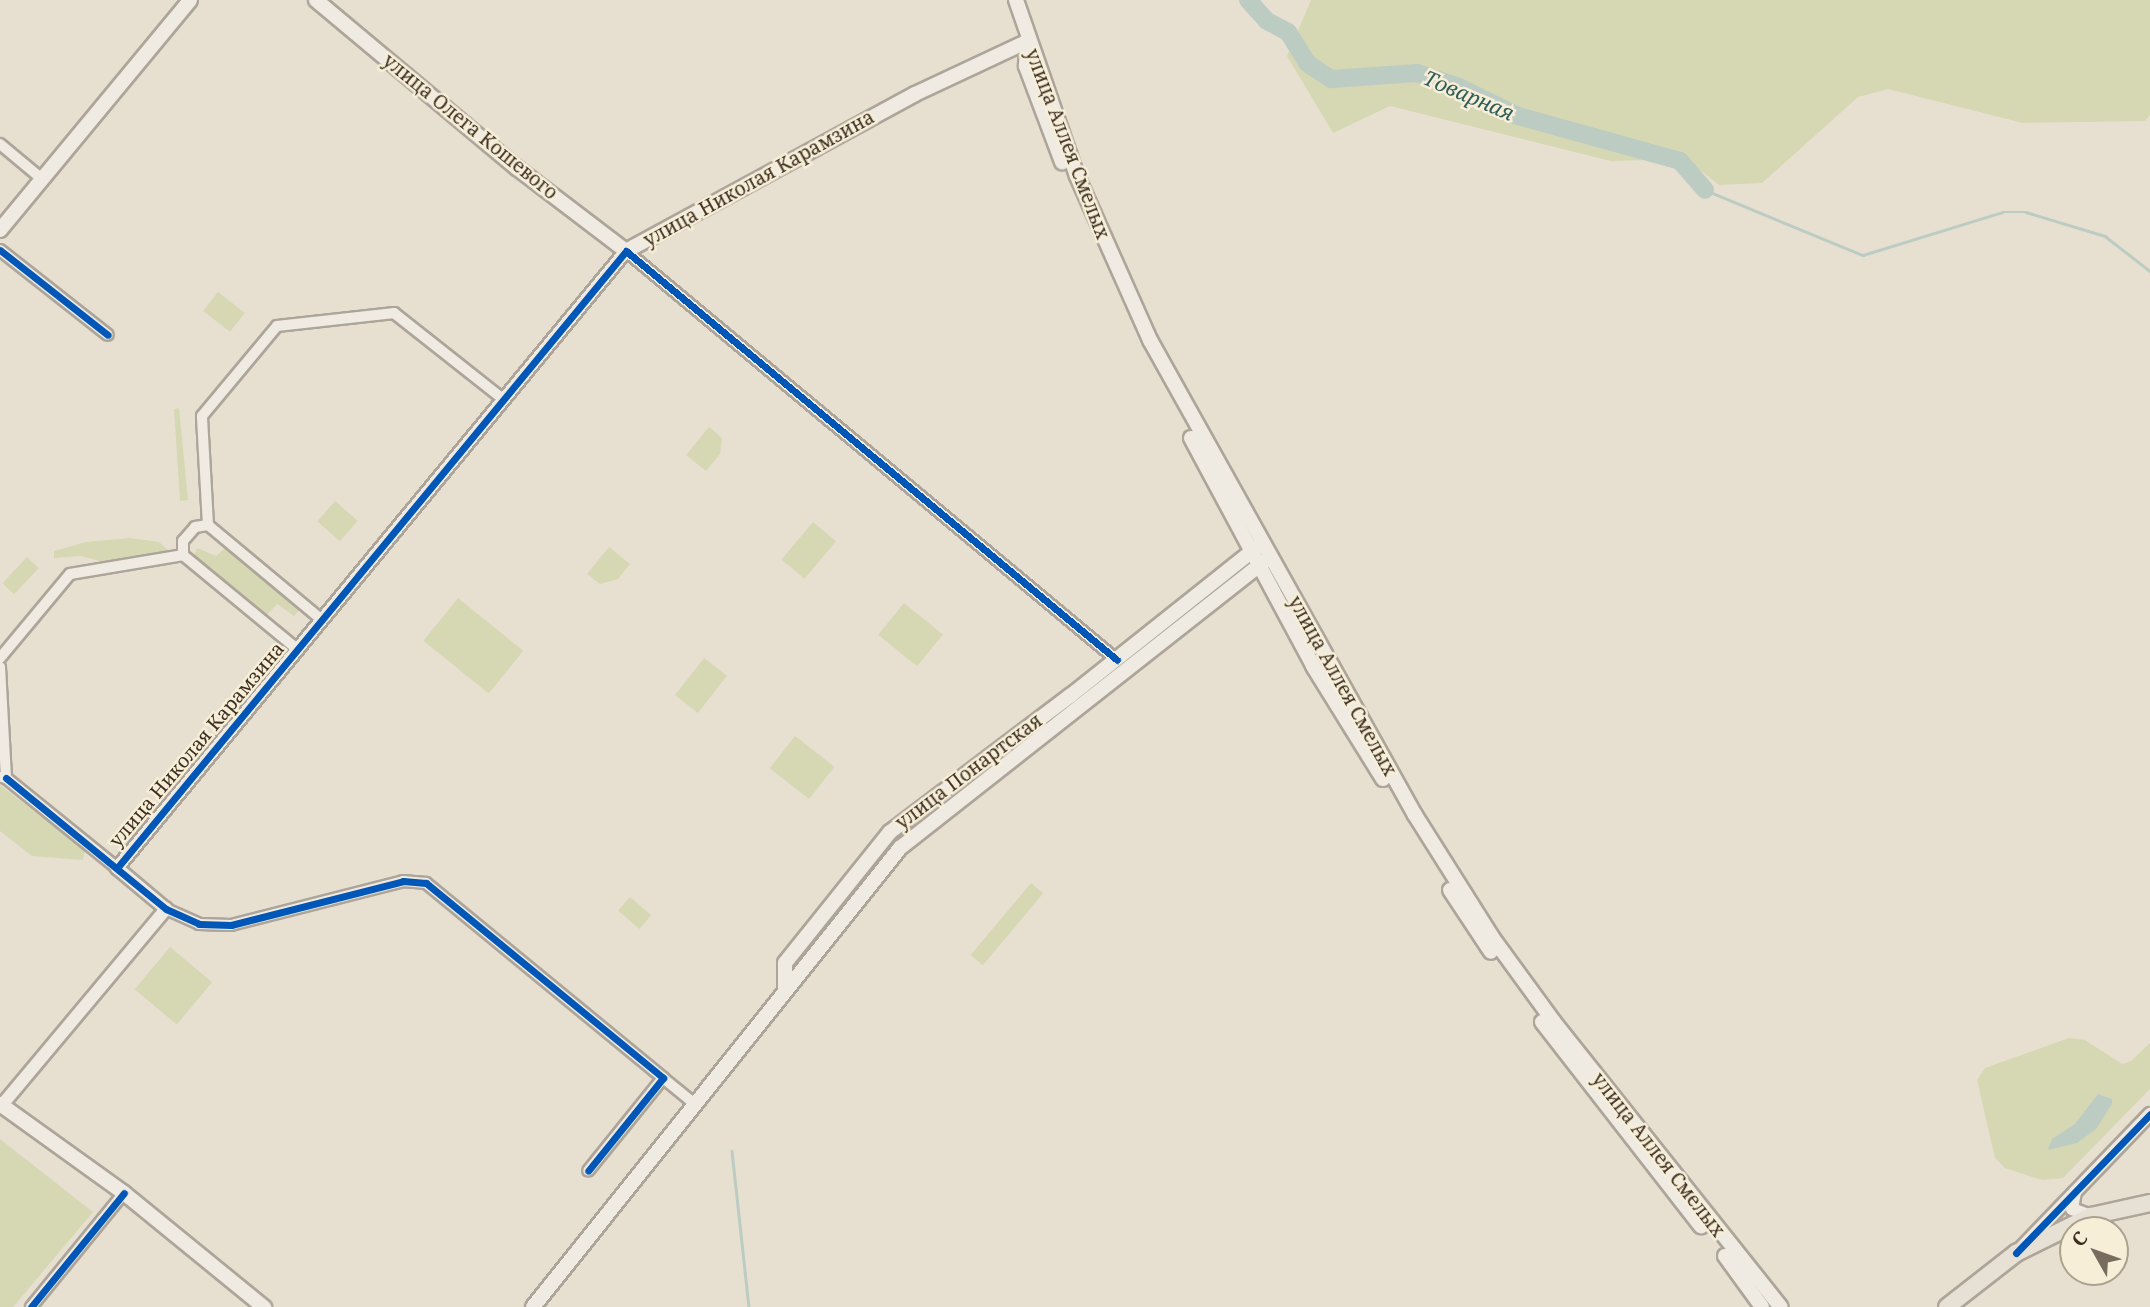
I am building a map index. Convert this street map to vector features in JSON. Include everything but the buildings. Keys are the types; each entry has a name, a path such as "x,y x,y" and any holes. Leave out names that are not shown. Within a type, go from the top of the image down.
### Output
{"main road":[{"path":"0,230 190,0"},
{"name":"улица Олега Кошевого","path":"316,0 517,168 626,251"},
{"name":"улица Аллея Смелых","path":"1016,0 1028,41 1040,62 1077,176 1131,300 1257,547 1270,557 1408,804 1492,937 1571,1044 1781,1307"},
{"name":"улица Николая Карамзина","path":"626,251 915,94 1028,41"},
{"path":"1257,547 1258,566 1313,666 1469,921 1762,1307"},
{"name":"улица Понартская","path":"785,963 890,832 1117,660 1257,547"},
{"name":"улица Понартская","path":"533,1307 900,848 1270,557"},
{"path":"1070,696 1080,708"},
{"path":"785,963 799,974"},
{"path":"785,963 785,990"},
{"path":"1,1105 124,1193 264,1307"},
{"path":"2091,1216 2150,1203"},
{"path":"1947,1307 2016,1253 2059,1232"}],"street":[{"path":"0,144 42,179"},
{"path":"0,250 108,335"},
{"path":"626,251 1117,660"},
{"name":"улица Николая Карамзина","path":"626,251 117,868 166,909 199,924 231,925 403,881 426,883 696,1105"},
{"path":"322,620 208,525 202,416 277,326 394,313 503,399"},
{"path":"183,555 183,541 195,527 208,525"},
{"path":"0,658 70,574 183,555 297,649"},
{"path":"0,667 3,777 117,868"},
{"path":"1,1105 166,909"},
{"path":"588,1171 663,1078"},
{"path":"2016,1253 2150,1114"},
{"path":"2075,1191 2072,1209 2091,1216"},
{"path":"31,1307 124,1193"}],"green space":[{"path":"1311,0 2150,0 2150,115 2145,121 2023,123 1888,89 1858,97 1762,183 1719,185 1686,159 1611,161 1390,106 1333,133 1287,56"},
{"path":"218,292 245,313 230,332 203,311"},
{"path":"179,408 188,500 180,501 174,409"},
{"path":"709,427 722,438 720,454 706,471 686,455"},
{"path":"335,501 358,521 340,541 317,521"},
{"path":"813,522 836,541 804,579 782,560"},
{"path":"130,538 159,542 169,551 107,563 81,556 54,558 54,551 86,542"},
{"path":"228,546 301,608 294,616 277,604 265,617 194,557 197,548 216,556"},
{"path":"609,547 630,564 618,579 600,584 587,574"},
{"path":"27,557 39,568 14,594 2,583"},
{"path":"458,598 523,651 489,694 423,641"},
{"path":"904,603 943,634 917,666 878,635"},
{"path":"704,658 727,676 698,713 675,695"},
{"path":"795,736 834,767 809,799 770,768"},
{"path":"0,785 85,850 83,860 32,856 0,831"},
{"path":"1031,883 1043,893 983,965 971,955"},
{"path":"630,897 651,915 639,929 618,911"},
{"path":"170,947 212,982 177,1024 135,989"},
{"path":"2069,1038 2085,1040 2122,1064 2131,1061 2150,1043 2150,1089 2063,1178 2042,1180 2005,1168 1995,1158 1977,1080 1985,1068"},
{"path":"0,1139 93,1212 13,1307 0,1307"}],"shaded area":[{"path":"2098,1094 2112,1099 2112,1104 2096,1129 2077,1143 2048,1150 2052,1139 2075,1124"}],"waterway":[{"name":"Товарная","path":"1248,0 1267,21 1288,32 1307,63 1331,79 1417,73 1459,87 1518,116 1680,161 1705,190"},
{"path":"1705,190 1863,255 2003,212 2026,212 2105,236 2150,271"},
{"path":"732,1151 749,1307"}],"cycle path":[{"path":"0,250 108,335"},
{"path":"117,868 626,251 1117,660"},
{"path":"6,778 166,909 199,924 231,925 403,881 426,883 663,1078 588,1171"},
{"path":"2016,1253 2150,1114"},
{"path":"31,1307 124,1193"}]}
